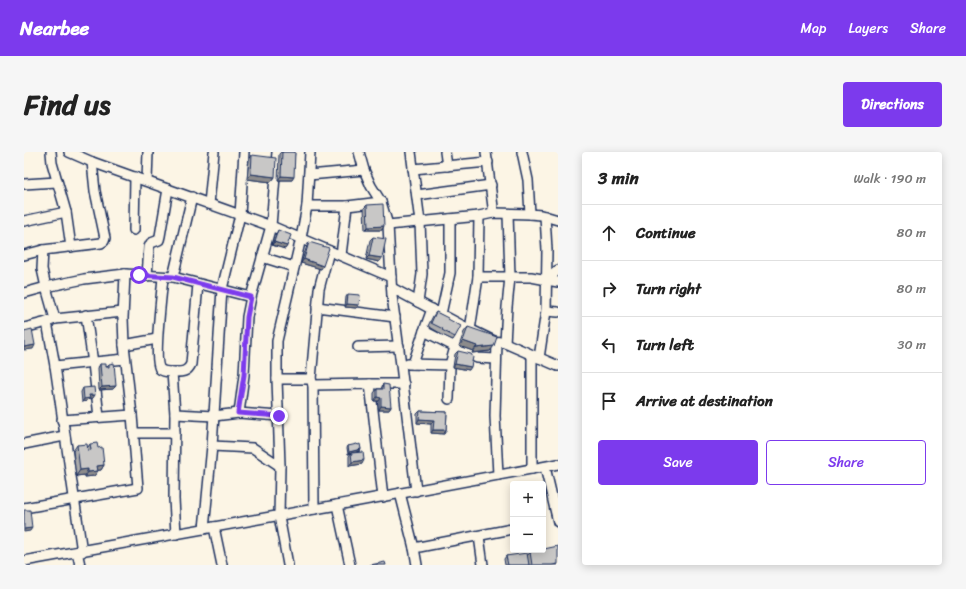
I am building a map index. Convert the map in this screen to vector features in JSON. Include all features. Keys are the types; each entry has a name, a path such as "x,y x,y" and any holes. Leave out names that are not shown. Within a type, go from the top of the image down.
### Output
{"street":[{"path":"51,152 52,164 66,212 71,247"},
{"path":"69,152 271,226 391,277"},
{"path":"147,181 148,152"},
{"path":"209,204 214,152"},
{"path":"204,529 212,446 222,289 240,215 244,152"},
{"path":"238,413 244,375 247,317 251,297 271,226 277,152"},
{"path":"288,565 279,516 280,466 277,341 307,206 310,152"},
{"path":"359,152 364,170 371,186 381,202 388,225 392,296 416,491"},
{"path":"411,152 420,222 422,274 418,302"},
{"path":"445,152 447,166"},
{"path":"486,152 493,213"},
{"path":"522,152 528,180 530,214"},
{"path":"24,255 43,250 101,243 104,241 105,238 88,158"},
{"path":"413,169 488,162"},
{"path":"308,175 364,170"},
{"path":"134,230 135,177"},
{"path":"24,184 58,182"},
{"path":"417,195 490,185"},
{"path":"147,276 149,247 151,243 158,240 160,236 168,189"},
{"path":"173,277 192,197"},
{"path":"307,206 347,206 381,202"},
{"path":"341,255 347,206"},
{"path":"24,222 66,212"},
{"path":"388,225 479,216 493,213 530,214 558,220"},
{"path":"498,475 495,416 496,359 501,343 510,277 508,214"},
{"path":"449,399 450,365 455,347 467,328 478,277 479,216"},
{"path":"532,469 535,357 546,311 547,250 545,216"},
{"path":"441,314 450,274 450,219"},
{"path":"43,250 42,269 51,320 55,366 74,499 80,565"},
{"path":"314,509 312,382 319,289 329,251"},
{"path":"262,257 294,267"},
{"path":"547,280 558,270"},
{"path":"24,508 138,488 134,434 124,345 123,312 125,274"},
{"path":"24,294 46,287 84,279 125,274 173,277 251,297"},
{"path":"163,277 157,339 159,369 165,372 186,371 192,364 198,284"},
{"path":"478,277 531,277 558,282"},
{"path":"392,288 467,328 558,366"},
{"path":"317,307 395,318"},
{"path":"413,364 432,309"},
{"path":"546,311 558,312"},
{"path":"24,328 51,320 123,312"},
{"path":"86,315 99,417"},
{"path":"424,331 478,358 496,359"},
{"path":"124,345 157,339"},
{"path":"358,347 399,346"},
{"path":"55,366 125,359"},
{"path":"401,365 450,365"},
{"path":"172,372 176,414 174,499 176,534"},
{"path":"277,379 312,382 404,384"},
{"path":"370,384 383,497"},
{"path":"176,414 214,416 238,413 279,416"},
{"path":"62,420 132,415"},
{"path":"134,434 175,434"},
{"path":"24,444 64,436"},
{"path":"212,446 253,448 280,466"},
{"path":"24,561 279,516 558,464"},
{"path":"545,466 558,522"},
{"path":"400,493 417,565"},
{"path":"337,505 350,565"},
{"path":"214,527 222,565"},
{"path":"414,548 510,529"},
{"path":"479,536 483,565"}],"building":[{"path":"282,152 295,152 294,177 281,176"},
{"path":"252,155 276,158 275,177 251,174"},
{"path":"383,204 384,226 368,227 367,205"},
{"path":"278,230 291,235 287,246 274,242"},
{"path":"373,237 386,239 382,258 369,256"},
{"path":"309,242 329,248 323,266 304,259"},
{"path":"348,294 360,295 359,305 347,304"},
{"path":"436,312 461,326 455,337 431,323"},
{"path":"468,327 497,337 494,346 476,348 477,346 463,341"},
{"path":"32,329 35,345 24,347 24,331"},
{"path":"458,351 471,354 473,357 471,367 455,364"},
{"path":"114,363 116,386 102,387 100,364 106,364 106,367 109,367 109,364"},
{"path":"383,384 389,385 391,407 381,406 381,398 377,397 377,389 383,389"},
{"path":"94,387 95,395 89,395 90,398 84,399 83,388"},
{"path":"420,411 447,412 446,430 433,430 434,420 419,419"},
{"path":"97,443 98,448 102,447 104,465 97,466 98,471 88,472 88,469 80,470 77,445 87,444 88,451 91,450 90,444"},
{"path":"360,444 361,449 349,452 348,446"},
{"path":"363,452 364,460 352,462 351,453"},
{"path":"24,510 30,510 32,528 24,529"},
{"path":"558,546 558,564 532,565 530,553 546,553 546,549"},
{"path":"527,553 529,565 508,565 506,556"},
{"path":"385,562 386,565 370,565"}],"route":[{"path":"139,275 173,277 251,297 247,317 244,375 238,413 279,416"}]}
